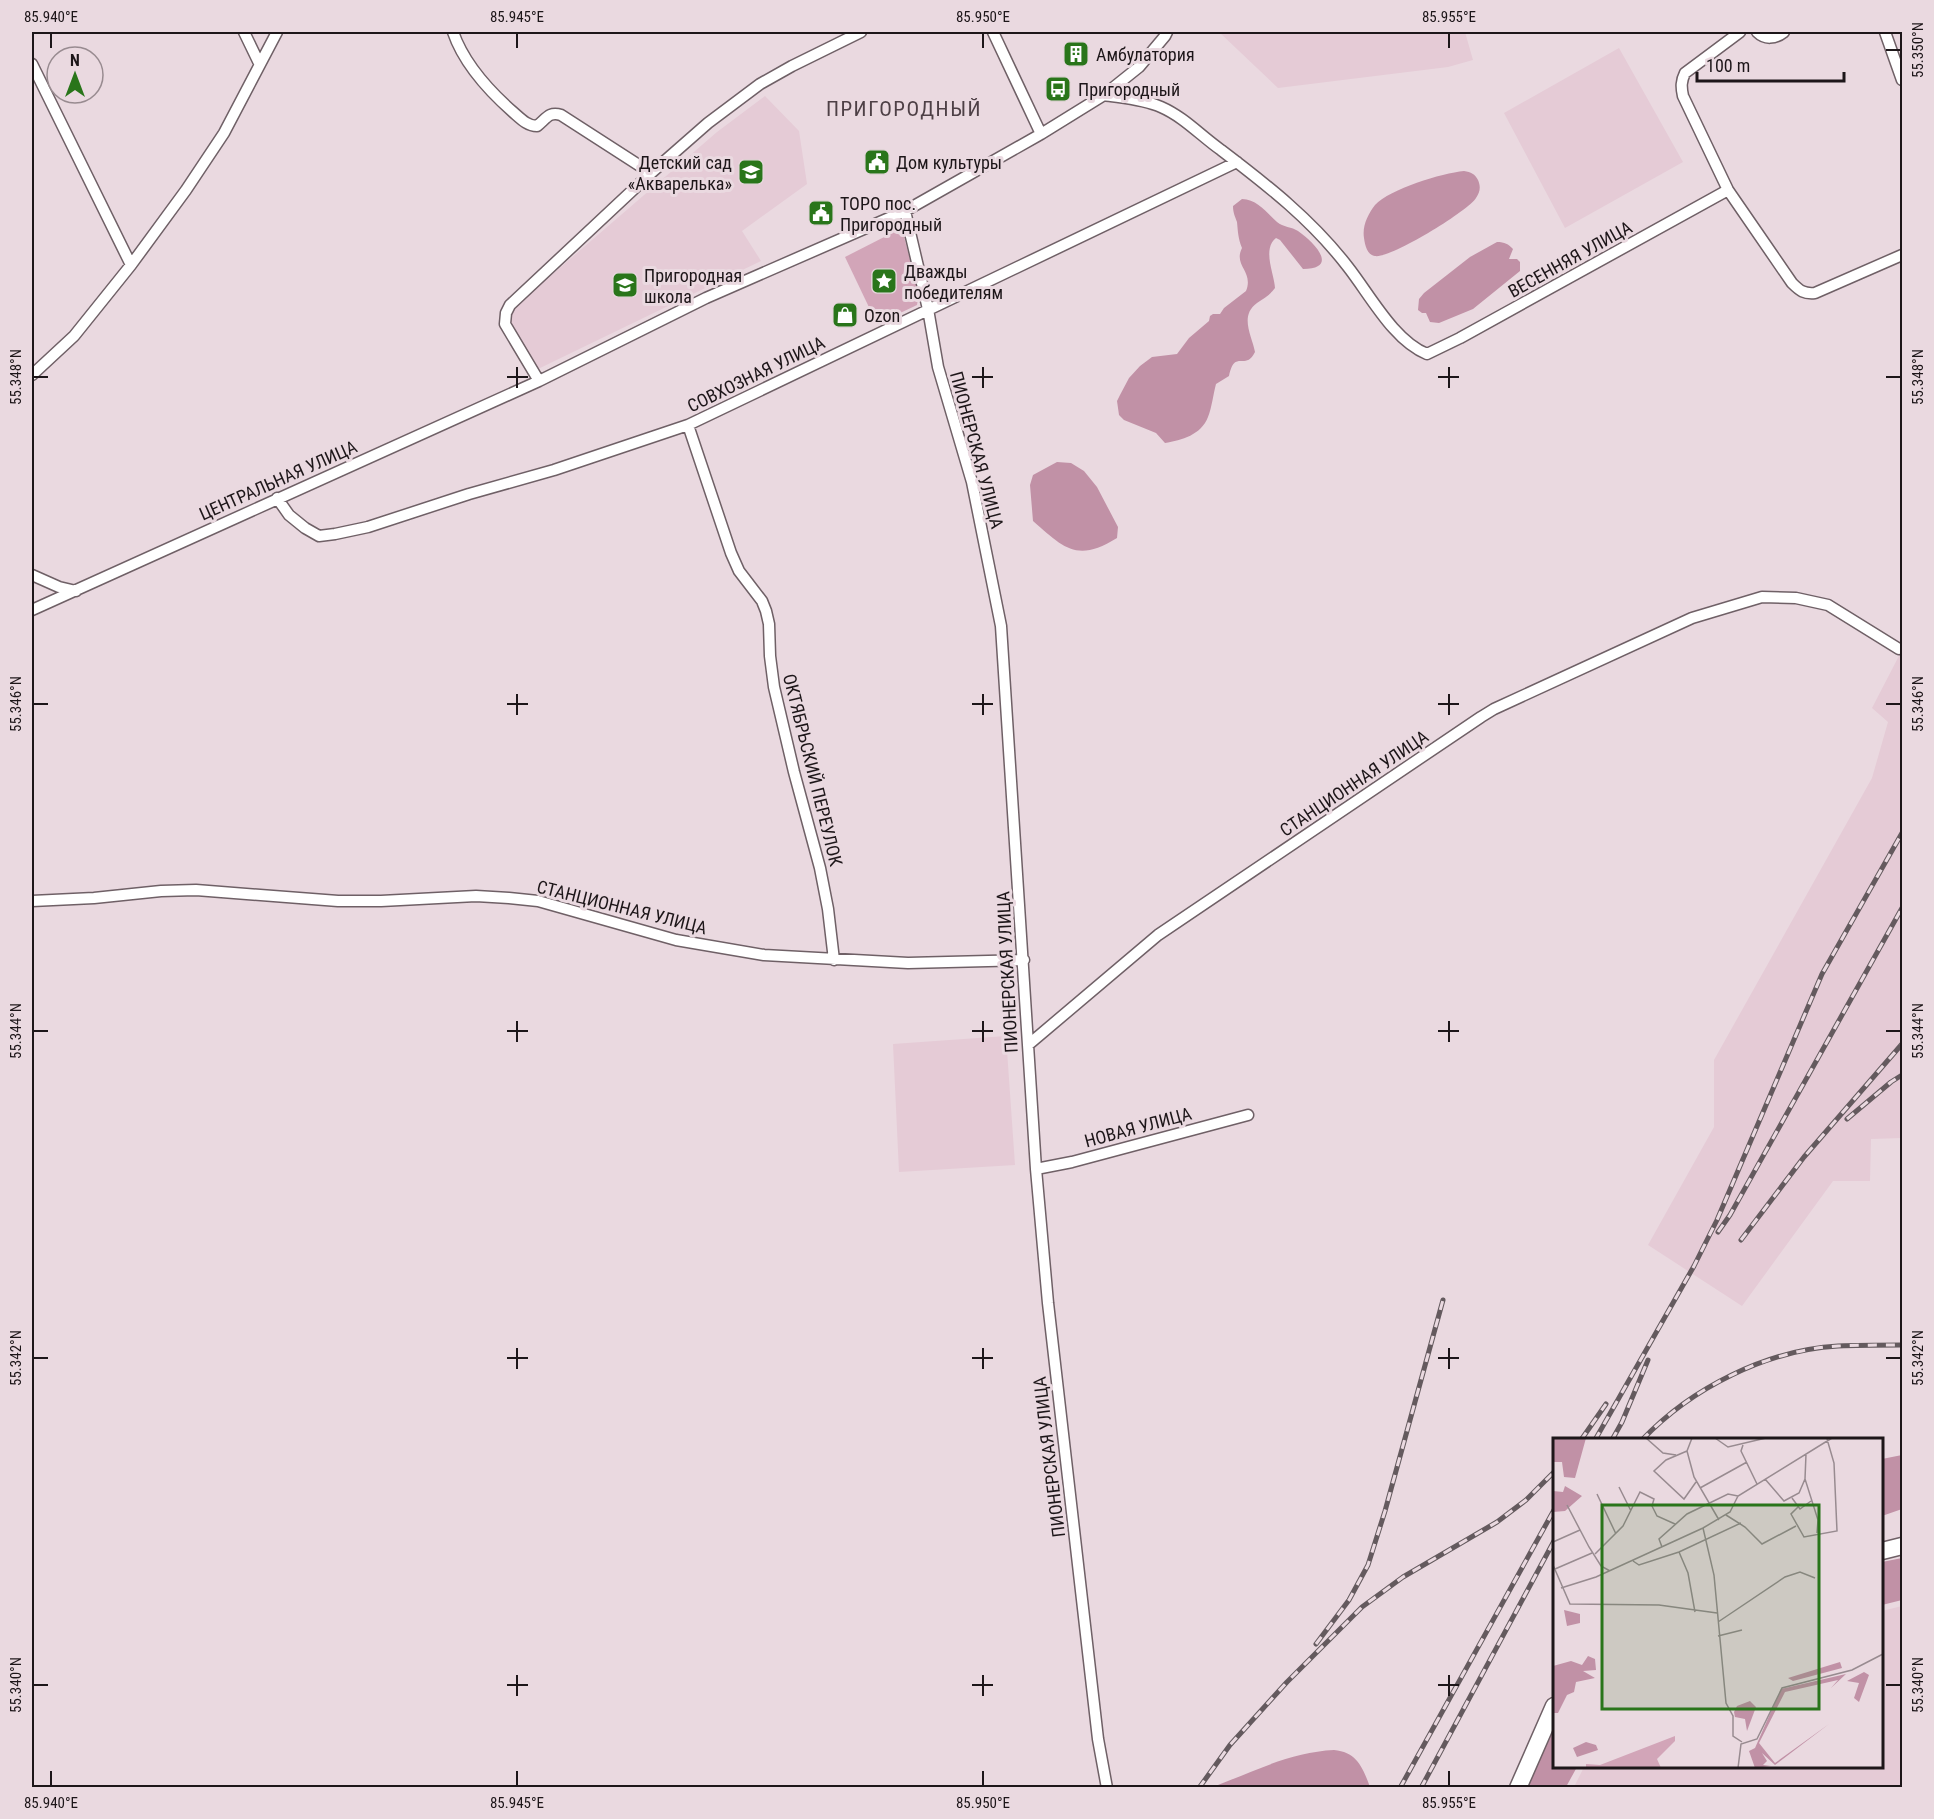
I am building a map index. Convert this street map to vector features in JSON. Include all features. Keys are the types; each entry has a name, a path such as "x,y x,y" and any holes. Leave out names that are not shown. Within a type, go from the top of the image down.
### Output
{"main road":[{"path":"1883,1551 1902,1546"},
{"path":"1518,1788 1553,1708"}],"street":[{"path":"244,32 259,63"},
{"path":"32,375 74,336 131,265 225,133 259,63 277,32"},
{"path":"453,32 462,52 485,85 526,123 537,126 548,115 561,115 651,173"},
{"path":"539,381 505,324 506,313 510,305 708,123 760,84 861,32"},
{"path":"993,32 1041,135"},
{"name":"ЦЕНТРАЛЬНАЯ УЛИЦА","path":"32,610 539,381 706,298 904,211 1041,135 1104,95 1139,67 1167,32"},
{"path":"1740,32 1685,72 1681,80 1683,96 1728,190 1792,284 1801,292 1815,293 1902,255"},
{"path":"1757,32 1763,37 1774,38 1784,32"},
{"path":"1885,32 1902,80"},
{"path":"32,64 131,265"},
{"path":"1104,95 1140,100 1163,108 1237,162"},
{"name":"ВЕСЕННЯЯ УЛИЦА","path":"1237,162 1304,217 1347,265 1402,337 1413,348 1427,354 1728,190"},
{"name":"СОВХОЗНАЯ УЛИЦА","path":"277,498 289,514 305,528 319,536 335,534 368,527 469,494 554,470 688,425 1237,162"},
{"name":"ПИОНЕРСКАЯ УЛИЦА","path":"904,211 928,309 938,367 972,482 1001,626 1036,1169 1048,1303 1098,1739 1107,1788"},
{"name":"ОКТЯБРЬСКИЙ ПЕРЕУЛОК","path":"688,425 731,553 739,571 762,600 770,624 770,656 774,687 820,868 834,960"},
{"path":"32,575 59,587 76,591"},
{"name":"СТАНЦИОННАЯ УЛИЦА","path":"1028,1045 1158,935 1480,717 1635,643 1692,618 1762,597 1796,598 1828,605 1899,649"},
{"name":"СТАНЦИОННАЯ УЛИЦА","path":"32,901 196,890 338,901 476,896 538,901 676,940 764,955 908,963 1024,960"},
{"name":"НОВАЯ УЛИЦА","path":"1036,1169 1072,1162 1248,1115"}],"shaded area":[{"path":"1219,32 1465,32 1473,60 1448,67 1278,88"},
{"path":"1619,48 1683,162 1565,228 1504,113"},
{"name":"Пригородная школа","path":"765,96 799,131 807,184 742,231 761,261 538,369 510,324 511,310 717,132"},
{"path":"1464,171 1474,175 1480,185 1476,198 1470,204 1428,233 1396,250 1375,256 1368,252 1364,241 1365,225 1375,205 1382,199 1417,183"},
{"path":"1242,199 1252,201 1279,224 1296,230 1304,236 1316,248 1322,260 1320,265 1314,268 1303,269 1276,238 1269,255 1275,288 1252,308 1249,314 1248,326 1255,352 1248,360 1234,363 1229,376 1216,384 1209,413 1201,428 1184,438 1165,443 1156,433 1124,420 1119,415 1117,401 1129,378 1140,366 1152,357 1177,354 1189,338 1209,321 1210,316 1220,314 1224,308 1246,291 1248,284 1240,260 1242,248 1233,208"},
{"path":"894,232 904,237 919,293 917,305 877,324 845,257"},
{"path":"1497,242 1502,242 1513,249 1509,259 1517,259 1520,262 1520,271 1473,309 1439,323 1430,322 1426,313 1418,310 1419,299 1424,293 1470,257"},
{"path":"1057,462 1071,463 1084,471 1097,487 1118,527 1117,538 1103,546 1081,551 1063,545 1033,521 1030,485 1033,475"},
{"path":"1902,650 1902,1138 1871,1139 1870,1181 1833,1181 1742,1306 1648,1245 1714,1127 1714,1060 1872,778 1888,722 1872,708"},
{"path":"1006,1036 1015,1165 899,1172 893,1044"},
{"path":"1902,1455 1902,1509 1883,1516 1883,1459"},
{"path":"1902,1558 1902,1600 1883,1605 1883,1562"},
{"path":"1902,1606 1902,1787 1574,1787 1584,1768 1883,1768 1883,1611"},
{"path":"1553,1723 1553,1768 1576,1768 1566,1787 1524,1788"},
{"path":"1334,1750 1348,1754 1358,1762 1370,1787 1213,1787 1287,1759"}],"railway":[{"path":"1596,1438 1694,1266 1717,1220 1822,974 1902,833"},
{"path":"1718,1232 1730,1215 1902,908"},
{"path":"1741,1240 1804,1157 1902,1044"},
{"path":"1847,1119 1902,1075"},
{"path":"1316,1644 1349,1600 1368,1565 1443,1300"},
{"path":"1644,1438 1683,1404 1707,1388 1758,1364 1811,1349 1838,1346 1902,1345"},
{"path":"1613,1438 1648,1360"},
{"path":"1582,1438 1606,1404"},
{"path":"1199,1788 1230,1745 1287,1682 1362,1607 1403,1577 1497,1522 1526,1500 1553,1473"},
{"path":"1400,1788 1553,1512"},
{"path":"1421,1788 1553,1543"}],"place":[{"name":"Амбулатория","path":"1076,54"},
{"name":"Пригородный","path":"1058,89"},
{"name":"Дом культуры","path":"877,162"},
{"name":"Детский сад «Акварелька»","path":"751,172"},
{"name":"ТОРО пос. Пригородный","path":"821,213"},
{"name":"Дважды победителям","path":"884,281"},
{"name":"Пригородная школа","path":"625,285"},
{"name":"Ozon","path":"845,315"}],"district":[{"name":"ПРИГОРОДНЫЙ","path":"904,109"}]}
